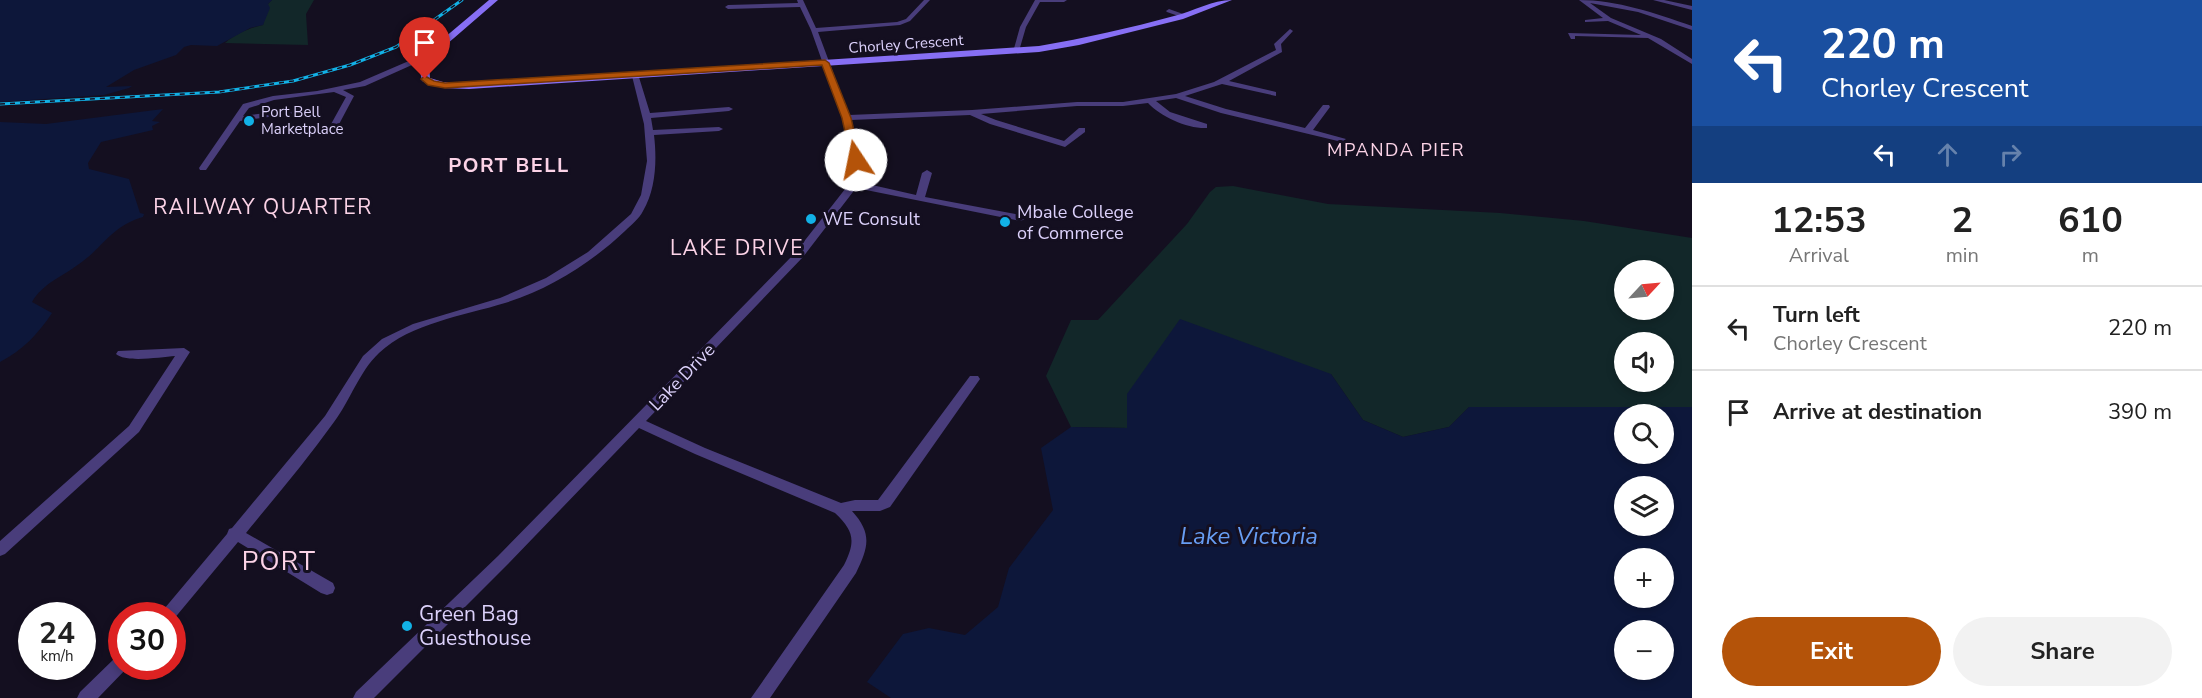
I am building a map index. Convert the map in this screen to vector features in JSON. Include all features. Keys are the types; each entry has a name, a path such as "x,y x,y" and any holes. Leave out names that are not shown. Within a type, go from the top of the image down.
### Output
{"main road":[{"path":"428,56 494,0"},
{"name":"Chorley Crescent","path":"428,56 424,66 425,79 431,84 441,85 1016,51 1069,44 1184,16 1228,0"}],"street":[{"path":"814,30 902,24 927,0"},
{"path":"1016,51 1023,27 1038,0 1064,0"},
{"path":"1582,0 1609,19 1653,37 1692,62"},
{"path":"1582,0 1639,10 1692,28"},
{"path":"1656,0 1692,8"},
{"path":"1665,2 1683,0"},
{"path":"728,8 801,2 847,118 856,160 854,184 1021,218"},
{"path":"1169,11 1184,16"},
{"path":"1587,21 1609,19"},
{"path":"847,118 1077,104 1124,104 1176,96 1196,92 1280,51 1277,44 1290,31"},
{"path":"1573,38 1570,34 1653,37"},
{"path":"203,168 246,106 273,98 336,90 378,79 428,56"},
{"path":"178,602 234,533 287,474 339,407 366,359 381,344 406,330 508,299 567,272 597,251 635,215 649,184 649,133 644,96 634,74"},
{"path":"1220,81 1273,94"},
{"path":"334,126 350,96 336,90"},
{"path":"1176,96 1221,111 1342,139"},
{"path":"1150,100 1156,109 1166,114 1204,126"},
{"path":"1308,130 1326,107"},
{"path":"648,116 729,109"},
{"path":"238,119 297,111"},
{"path":"972,112 1005,127 1065,144 1082,130"},
{"path":"649,133 719,129"},
{"path":"920,199 927,173"},
{"name":"Lake Drive","path":"362,698 503,560 800,255 854,184"},
{"path":"0,550 134,429 184,352 122,354"},
{"path":"840,509 855,505 880,506 885,503 974,379"},
{"path":"638,422 700,451 840,509 850,517 858,529 862,541 860,551 829,603 759,698"},
{"path":"234,533 327,588"},
{"path":"86,698 108,676"}],"green space":[{"path":"272,0 314,0 306,14 308,45 225,43 243,32 263,25 268,4"},
{"path":"1233,186 1328,204 1500,213 1584,221 1692,238 1692,407 1674,407 1674,404 1614,404 1614,407 1469,407 1449,427 1403,437 1363,420 1331,374 1128,428 1071,427 1046,376 1071,320 1098,320 1187,224 1216,187"}],"water":[{"path":"0,0 272,0 268,4 270,8 263,25 250,28 217,46 184,47 176,55 134,70 106,87 132,86 129,88 104,95 0,102"},
{"path":"163,109 152,121 160,122 152,126 153,130 101,142 88,163 89,169 129,179 140,213 144,214 143,217 115,231 88,257 36,295 32,302 52,313 29,341 0,362 0,122 46,124"},
{"name":"Lake Victoria","path":"1180,319 1331,374 1363,420 1403,437 1449,427 1469,407 1614,407 1614,464 1674,464 1674,407 1692,407 1692,698 891,698 867,682 903,634 929,628 965,635 998,607 1009,568 1053,510 1041,448 1071,427 1127,428 1127,394"}],"railway":[{"path":"0,104 219,92 293,81 350,65 396,47 462,0"}],"place":[{"name":"Port Bell Marketplace","path":"249,121"},
{"name":"WE Consult","path":"811,219"},
{"name":"Mbale College of Commerce","path":"1005,222"},
{"name":"Green Bag Guesthouse","path":"407,626"}],"district":[{"name":"MPANDA PIER","path":"1396,150"},
{"name":"PORT BELL","path":"509,165"},
{"name":"RAILWAY QUARTER","path":"263,207"},
{"name":"LAKE DRIVE","path":"737,248"},
{"name":"PORT","path":"279,561"}],"route":[{"path":"425,79 431,84 445,85 825,63 847,118 856,160"}]}
